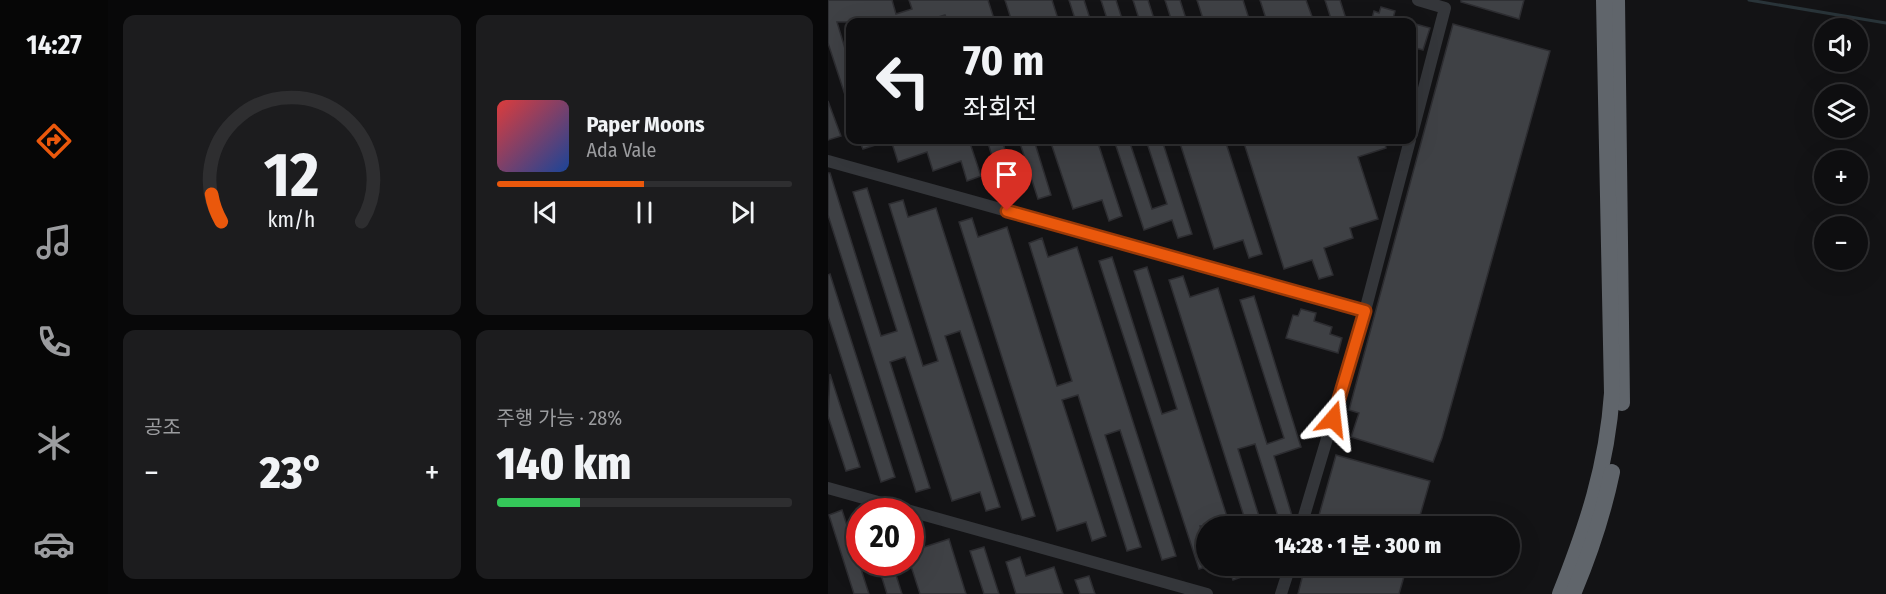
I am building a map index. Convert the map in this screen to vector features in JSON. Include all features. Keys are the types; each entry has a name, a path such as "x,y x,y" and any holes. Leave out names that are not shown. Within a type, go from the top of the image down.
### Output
{"highway":[{"path":"1560,594 1586,528 1603,468 1610,432 1612,393 1611,5"},
{"path":"1573,594 1590,553 1606,503 1620,431 1623,401 1611,5"}],"lane":[{"path":"1416,119 1445,8 1418,0"},
{"path":"1304,516 1365,311 1409,144"},
{"path":"828,161 1365,311"},
{"path":"828,488 1207,594"},
{"path":"1281,594 1287,576"}],"building":[{"path":"828,0 892,0 896,14 912,9 909,0 988,0 994,18 946,18 945,15 935,18 846,18 846,22 837,22 846,52 846,98 828,43"},
{"path":"1005,0 1052,0 1058,18 1011,18"},
{"path":"1069,0 1084,0 1090,18 1075,18"},
{"path":"1101,0 1116,0 1122,18 1107,18"},
{"path":"1133,0 1148,0 1154,18 1139,18"},
{"path":"1165,0 1180,0 1186,18 1171,18"},
{"path":"1197,0 1243,0 1249,18 1203,18"},
{"path":"1260,0 1306,0 1313,18 1266,18"},
{"path":"1325,0 1340,0 1346,18 1331,18"},
{"path":"1461,0 1524,0 1519,19 1461,2"},
{"path":"1381,7 1395,11 1393,18 1372,18 1374,11 1379,13"},
{"path":"1416,24 1430,28 1423,50 1416,48"},
{"path":"1453,24 1550,51 1442,438 1433,462 1351,437 1359,413 1349,410"},
{"path":"828,101 841,136 828,140"},
{"path":"861,144 879,144 863,149"},
{"path":"892,144 970,144 981,176 967,181 961,161 933,171 927,152 898,162"},
{"path":"988,144 1003,144 1017,187 1003,192"},
{"path":"1020,144 1035,144 1051,195 1038,199"},
{"path":"1051,144 1098,144 1122,216 1109,221 1102,200 1073,209"},
{"path":"1115,144 1130,144 1152,209 1167,204 1147,144 1163,144 1192,234 1178,238 1172,220 1144,230"},
{"path":"1180,144 1226,144 1262,254 1249,258 1243,240 1214,249"},
{"path":"1244,144 1385,144 1386,148 1358,157 1378,219 1350,228 1353,238 1324,248 1333,275 1319,279 1312,260 1284,269"},
{"path":"828,173 830,173 881,336 897,331 853,192 867,188 923,366 938,361 889,204 903,200 908,217 936,208 1035,516 1022,520 960,331 945,336 1000,507 986,511 980,492 952,501 905,357 890,362 930,488 916,492 828,215"},
{"path":"972,218 978,237 1007,227 1057,386 1072,381 1029,243 1042,238 1048,257 1077,247 1176,556 1162,560 1120,430 1105,435 1141,547 1127,551 1078,395 1062,400 1106,536 1092,541 1086,522 1057,531 959,222"},
{"path":"1112,257 1162,414 1177,409 1134,271 1147,267 1227,516 1196,516 1196,560 1099,261"},
{"path":"830,274 895,477 881,482 828,316 828,275"},
{"path":"1183,276 1190,297 1218,288 1267,444 1284,438 1240,300 1254,296 1301,447 1274,456 1292,516 1278,516 1255,444 1238,449 1259,516 1244,516 1169,280"},
{"path":"1301,309 1316,313 1314,321 1332,327 1330,334 1342,338 1338,353 1286,338 1293,315 1298,316"},
{"path":"830,374 860,467 846,471 828,416"},
{"path":"1336,455 1430,481 1420,516 1319,516"},
{"path":"842,510 846,522 846,569 829,515"},
{"path":"949,539 966,594 920,594 914,576 924,576 924,547"},
{"path":"984,547 999,594 984,594 970,551"},
{"path":"1020,557 1026,576 1054,567 1063,594 1016,594 1006,562"},
{"path":"848,576 863,576 869,594 854,594"},
{"path":"881,576 896,576 902,594 887,594"},
{"path":"1089,576 1095,594 1080,594 1075,580"},
{"path":"1232,576 1244,576 1233,580"},
{"path":"1302,576 1404,576 1399,594 1298,594"}],"waterway":[{"path":"1749,0 1886,23"}],"route":[{"path":"1007,211 1365,311 1333,419"}]}
